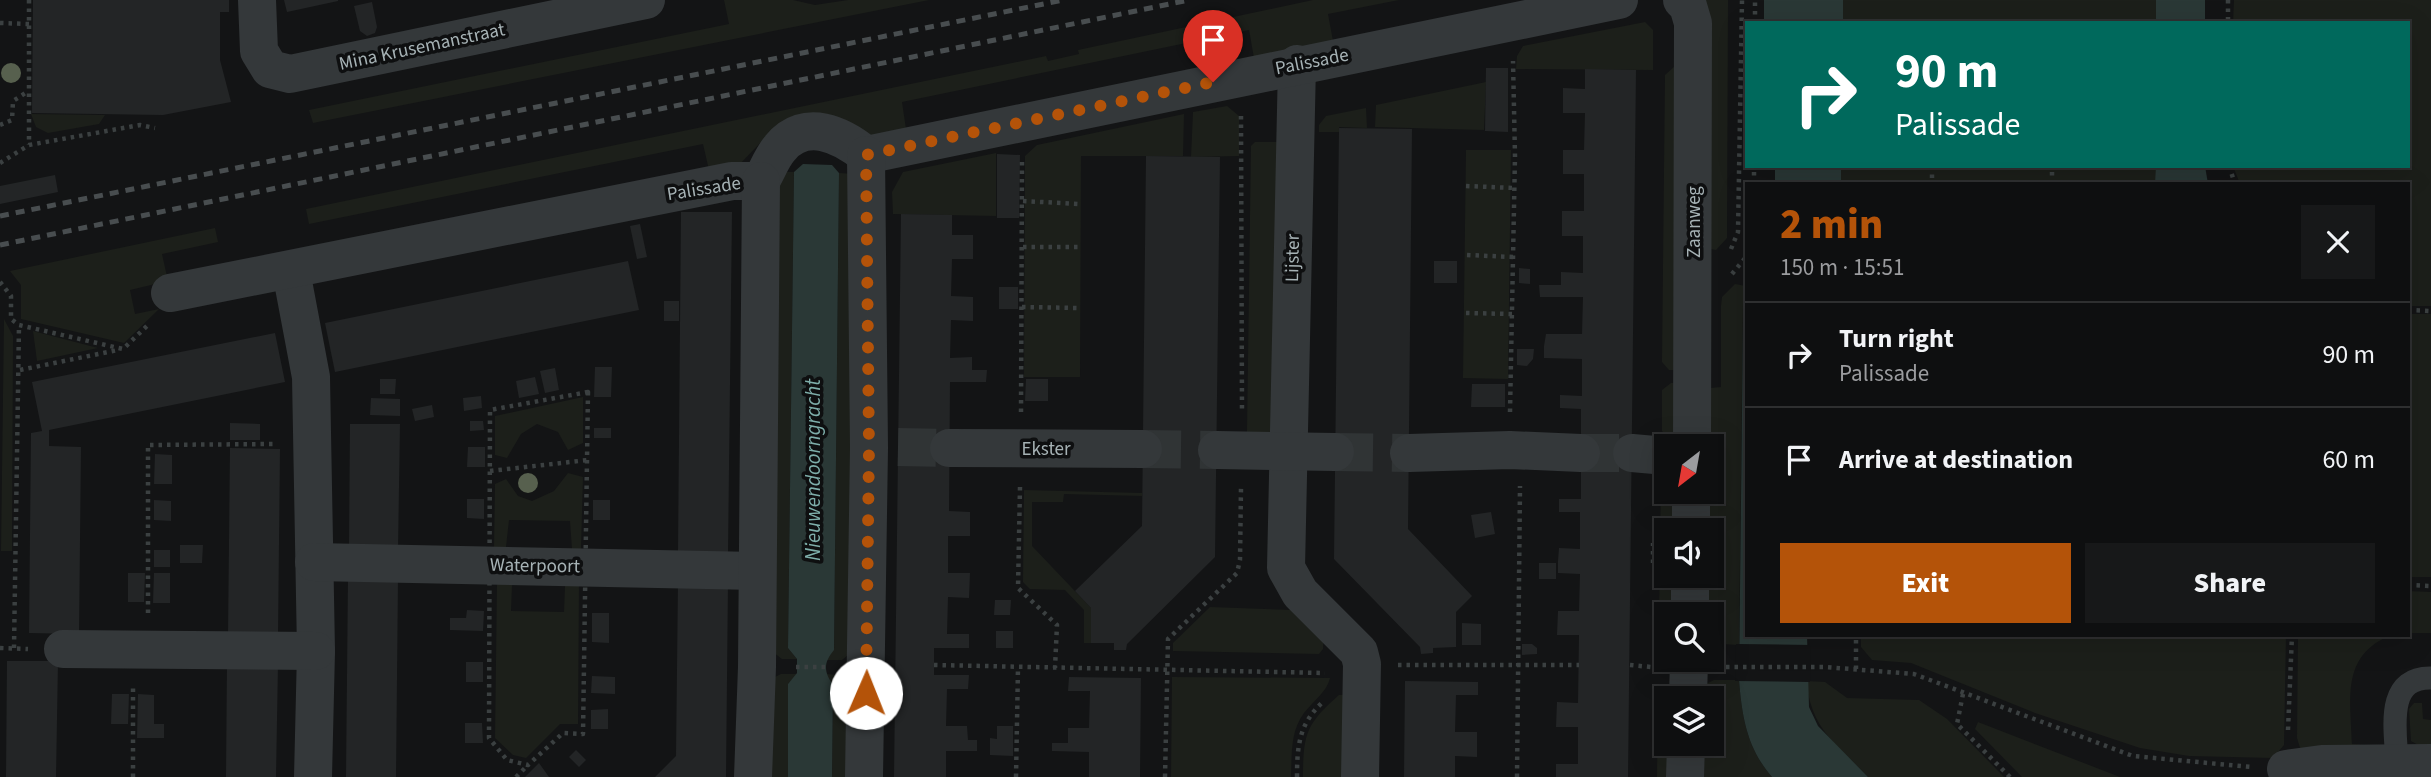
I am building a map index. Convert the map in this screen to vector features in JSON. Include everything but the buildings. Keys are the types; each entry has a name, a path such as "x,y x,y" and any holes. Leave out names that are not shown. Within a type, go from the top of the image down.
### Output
{"street":[{"name":"Mina Krusemanstraat","path":"257,0 258,51 270,69 290,74 646,0"},
{"name":"Palissade","path":"170,293 732,181 761,181 779,148 802,134 832,132 866,155 1297,64 1619,0"},
{"name":"Zaanweg","path":"1682,0 1688,6 1693,23 1692,434"},
{"name":"Lijster","path":"1297,64 1286,568 1291,582 1359,652 1353,668"},
{"path":"864,777 883,448 866,155"},
{"path":"753,777 761,181"},
{"path":"291,271 311,377 316,651 313,777"},
{"name":"Ekster","path":"949,448 1143,449"},
{"path":"1217,450 1335,453"},
{"path":"1409,453 1515,450 1581,453"},
{"name":"Waterpoort","path":"314,562 757,571"},
{"path":"63,649 316,651"},
{"path":"1353,668 1360,777"},
{"path":"1685,777 1686,756"},
{"path":"2287,769 2322,764 2414,763"}],"lane":[{"path":"2414,763 2396,701 2401,689 2431,678"}],"path":[{"path":"29,0 29,145"},
{"path":"1723,258 1737,242 1738,232 1742,0"},
{"path":"1755,0 1755,21"},
{"path":"2228,0 2228,21"},
{"path":"1513,21 1515,188 1512,314 1517,777"},
{"path":"0,23 29,23"},
{"path":"0,125 12,120 13,101 28,92"},
{"path":"1022,122 1018,588 1057,625 1055,668"},
{"path":"2,162 29,145 140,125 155,128"},
{"path":"1466,186 1515,188"},
{"path":"1023,201 1079,204"},
{"path":"1023,247 1079,247"},
{"path":"1467,255 1513,257"},
{"path":"0,282 11,296 11,319 19,325 122,349"},
{"path":"20,370 122,349 171,303 170,293"},
{"path":"1022,307 1077,308"},
{"path":"2410,310 2431,311"},
{"path":"1466,313 1512,314"},
{"path":"15,648 19,325"},
{"path":"133,777 141,649 148,444 313,444"},
{"path":"490,471 588,460"},
{"path":"2410,585 2431,586"},
{"path":"1856,637 1856,669"},
{"path":"1724,664 1825,667 1914,674 2133,757 2213,766 2287,769 2292,637"},
{"path":"934,665 1055,668 1353,668 1579,665"},
{"path":"796,667 828,667"},
{"path":"1016,777 1018,667"},
{"path":"1297,777 1297,748 1305,722 1353,668"},
{"path":"1963,694 1957,724 2010,777"},
{"path":"516,777 528,765"}],"shaded area":[{"path":"724,0 793,0 815,5 848,0 929,0 313,123 309,110 729,24"},
{"path":"1313,0 1399,0 1328,14 1333,41 1254,58 1249,30 902,102 906,129 874,136 762,141 739,165 709,170 703,144 309,224 306,209 1046,56 1048,61 1079,54 1078,50"},
{"path":"1706,0 1728,0 1727,238 1716,250 1711,249 1704,238"},
{"path":"1843,0 2167,0 2167,21 1843,21"},
{"path":"2234,0 2431,0 2431,306 2410,306 2410,182 2239,182 2234,168 2410,168 2410,21 2233,21"},
{"path":"1645,22 1653,30 1653,70 1516,69 1517,56 1523,46"},
{"path":"1674,67 1676,370 1669,370 1662,362 1665,75"},
{"path":"1486,82 1484,130 1375,127 1376,105"},
{"path":"1227,106 1239,116 1239,156 1191,157 1193,112"},
{"path":"1366,108 1367,128 1339,127 1339,132 1319,132 1319,125 1326,116"},
{"path":"31,114 105,115 99,124 48,133 36,127"},
{"path":"1184,114 1183,156 1081,156 1080,377 1024,377 1025,156 1037,145"},
{"path":"1255,142 1279,142 1276,438 1247,432 1251,146"},
{"path":"1466,150 1511,150 1508,379 1463,378"},
{"path":"996,153 996,216 893,214 892,192 903,172"},
{"path":"1841,168 2166,168 2165,182 1841,182"},
{"path":"778,172 794,172 788,648 797,659 782,659 773,652"},
{"path":"839,173 855,174 849,654 842,660 826,660 834,649"},
{"path":"215,228 218,242 162,254 168,281 130,290 135,314 159,309 124,343 21,319 21,285 10,271"},
{"path":"1735,284 1745,286 1739,645 1724,644 1724,602 1703,602 1703,588 1724,588 1724,518 1704,518 1704,504 1724,504 1724,434 1706,434 1710,388 1721,387 1722,297"},
{"path":"2410,314 2431,314 2431,577 2410,577"},
{"path":"4,319 13,336 12,551 1,551"},
{"path":"33,331 98,348 37,361"},
{"path":"1671,383 1676,383 1676,434 1665,434 1662,431 1662,390"},
{"path":"583,397 583,443 568,450 558,432 537,424 521,434 507,458 495,455 495,416"},
{"path":"568,473 583,477 581,549 572,549 570,521 509,520 506,547 494,548 495,484 506,479 518,496 532,501 554,491"},
{"path":"1024,490 1142,493 1142,496 1064,494 1063,502 1032,502 1032,546 1091,608 1091,643 1084,643 1084,610 1065,590 1030,589 1023,582"},
{"path":"1661,504 1676,504 1675,518 1660,518"},
{"path":"497,582 512,585 511,611 564,612 565,586 579,582 578,724 560,724 526,758 513,755 495,738"},
{"path":"1659,588 1675,588 1674,602 1659,602"},
{"path":"2410,591 2431,592 2431,633 2410,633"},
{"path":"1210,607 1292,610 1324,633 1323,649 1319,654 1173,651 1173,643"},
{"path":"1861,637 2286,637 2284,745 2273,758 2189,756 2140,748 2035,713 1911,663 1872,660 1861,647"},
{"path":"2298,637 2387,637 2363,655 2356,667 2350,695 2352,744 2378,746 2301,751 2297,738"},
{"path":"781,674 797,674 788,684 788,777 770,777 775,677"},
{"path":"825,674 841,675 848,680 849,777 832,777 833,686"},
{"path":"1172,677 1330,678 1326,688 1299,720 1293,744 1291,777 1171,777"},
{"path":"1714,680 1739,680 1747,732 1757,755 1772,777 1701,777 1702,756 1724,756 1724,686 1706,684"},
{"path":"1806,681 1825,682 1847,698 1919,700 1947,719 2004,777 1868,777 1827,735 1814,712"},
{"path":"1339,695 1346,695 1345,777 1303,777 1304,750 1309,731 1319,714"},
{"path":"2414,703 2422,703 2423,719 2431,720 2431,752 2411,741 2409,709"},
{"path":"1978,722 2120,777 2022,777 1975,729"},
{"path":"1657,756 1673,756 1673,777 1657,777"}],"water":[{"path":"1764,0 1843,0 1843,21 1764,21"},
{"path":"2156,0 2205,0 2205,21 2156,21"},
{"name":"Nieuwendoorngracht","path":"803,164 832,165 839,173 834,650 826,668 833,685 832,777 788,777 788,684 797,673 797,659 788,648 794,172"},
{"path":"1775,168 1841,168 1841,182 1775,182"},
{"path":"2156,168 2205,168 2208,182 2155,182"},
{"path":"1745,301 1745,637 1807,637 1809,707 1818,726 1868,777 1772,777 1757,755 1747,732 1739,680"}],"pier":[{"path":"1736,644 1811,645 1810,682 1735,681"}],"tunnel":[{"path":"898,447 949,448"},
{"path":"1143,449 1217,450"},
{"path":"1335,452 1409,453"},
{"path":"1581,453 1632,453"}],"railway":[{"path":"0,216 1063,0"},
{"path":"0,245 1189,0"}],"route":[{"path":"866,693 869,448 866,155 1213,82"}]}
